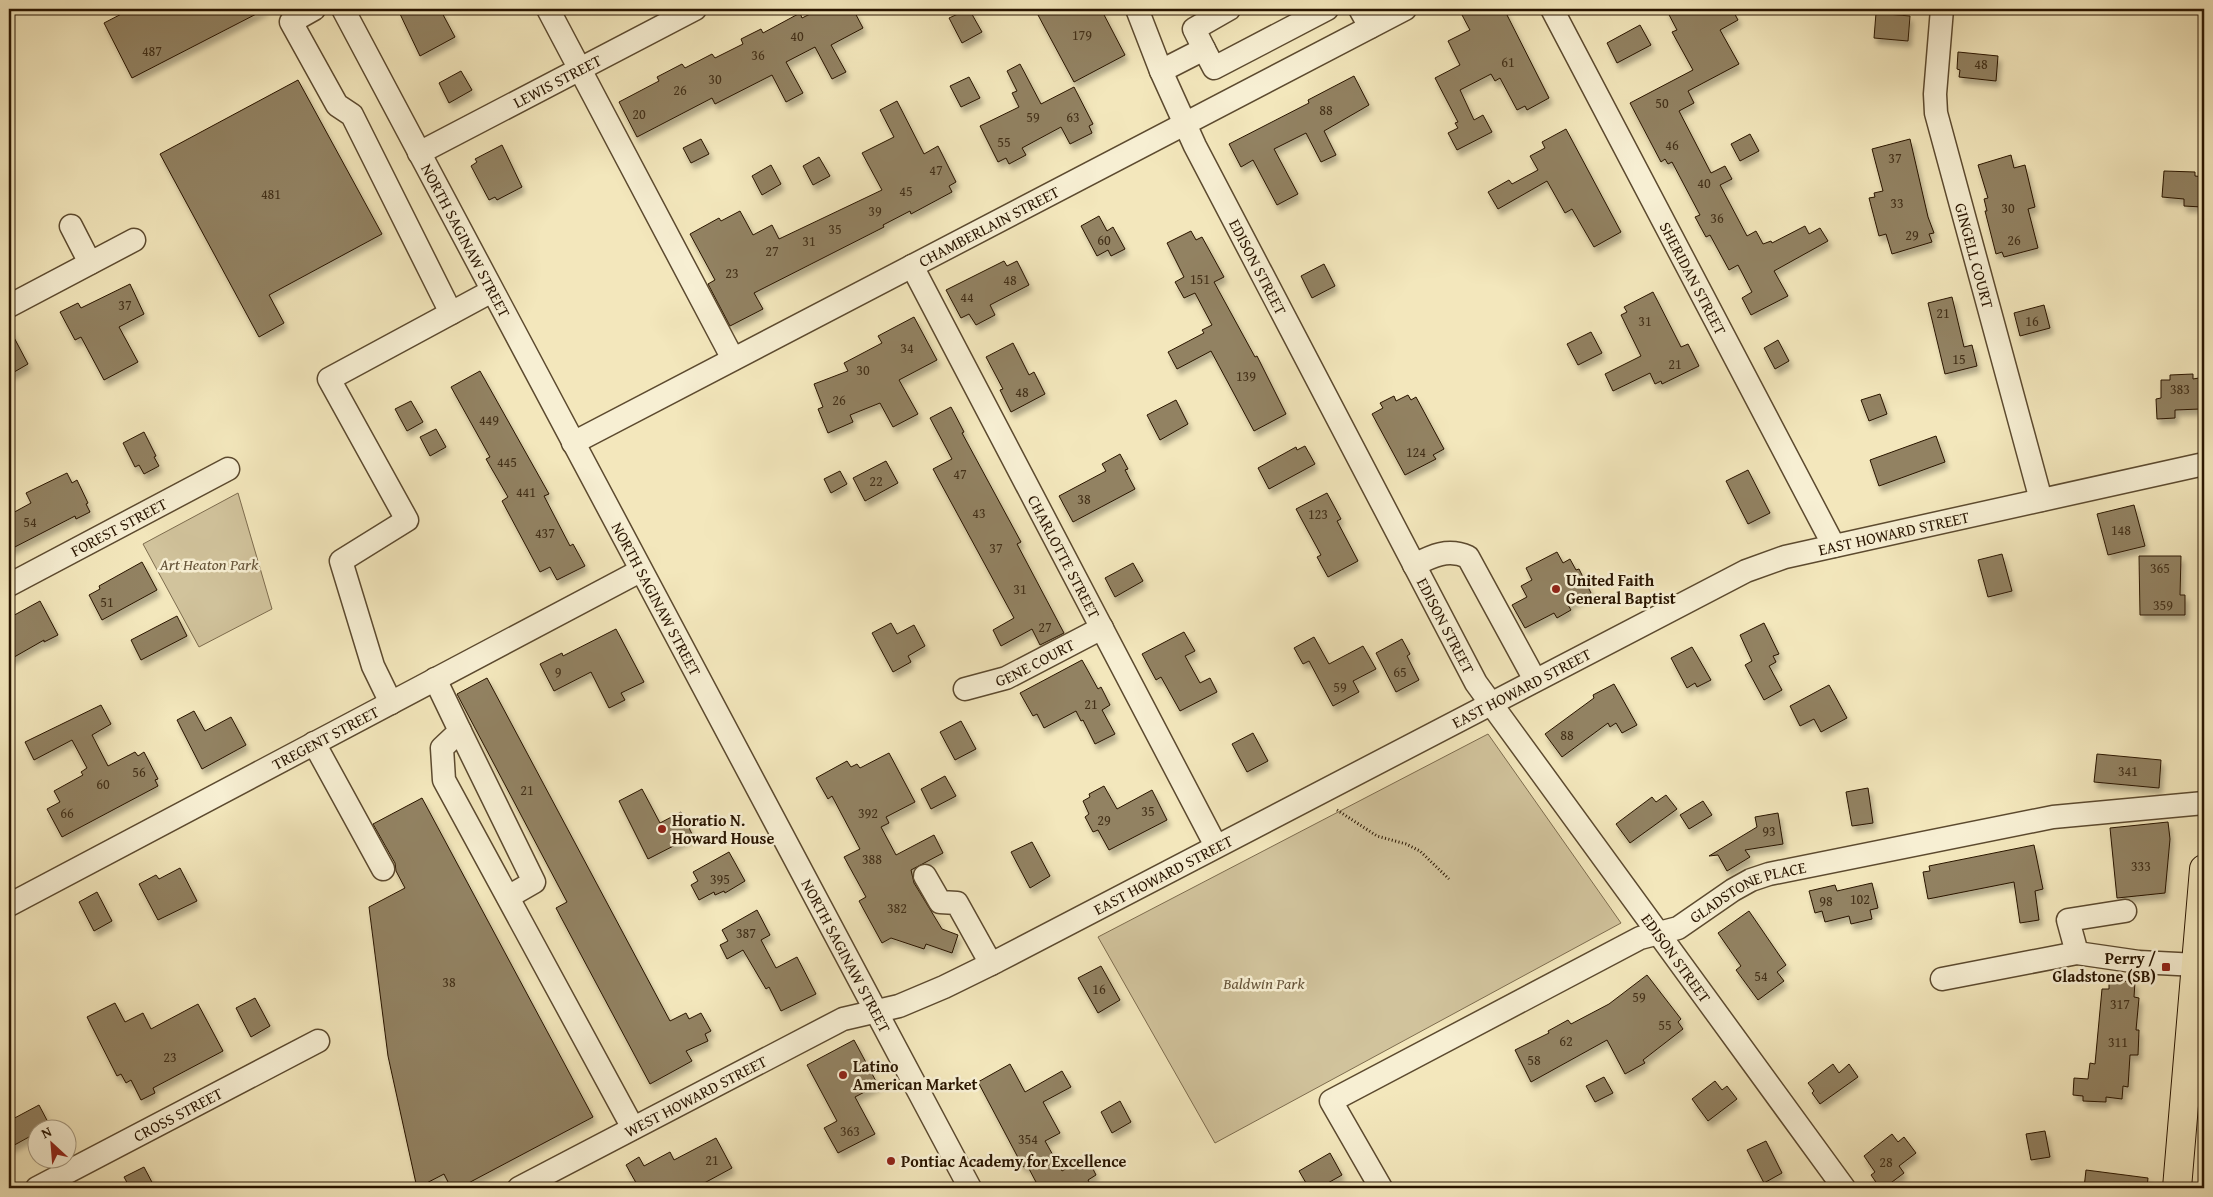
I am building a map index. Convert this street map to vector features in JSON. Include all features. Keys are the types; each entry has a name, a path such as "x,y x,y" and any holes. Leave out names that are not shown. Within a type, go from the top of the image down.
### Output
{"main road":[{"path":"2177,1188 2200,950 2204,869"}],"street":[{"path":"314,9 291,22 337,104 352,115 451,313"},
{"name":"NORTH SAGINAW STREET","path":"343,9 640,571 970,1188"},
{"path":"548,9 733,359"},
{"name":"LEWIS STREET","path":"419,153 695,9"},
{"name":"EDISON STREET","path":"1137,9 1161,71 1185,124 1476,683 1844,1188"},
{"path":"1229,9 1194,29 1214,68 1326,9"},
{"name":"CHAMBERLAIN STREET","path":"573,443 1185,124 1365,18 1405,9"},
{"name":"SHERIDAN STREET","path":"1552,9 1834,546"},
{"name":"GINGELL COURT","path":"1942,9 1935,94 1936,113 2041,500"},
{"path":"1161,71 1204,49"},
{"path":"71,226 90,263"},
{"path":"9,306 134,240"},
{"name":"CHARLOTTE STREET","path":"912,266 1216,846"},
{"path":"391,703 373,666 340,561 407,520 329,378 492,291"},
{"name":"EAST HOWARD STREET","path":"875,1011 899,1006 927,995 992,964 1746,571 1780,559 1834,546 2204,464"},
{"name":"FOREST STREET","path":"9,585 228,469"},
{"path":"1414,565 1443,552 1458,552 1468,557 1535,680"},
{"name":"TREGENT STREET","path":"9,905 640,571"},
{"name":"GENE COURT","path":"965,689 1006,678 1102,628"},
{"path":"435,679 534,882 508,896"},
{"path":"460,731 442,748 444,780 633,1128"},
{"path":"314,743 383,869"},
{"name":"GLADSTONE PLACE","path":"1381,1188 1331,1101 1640,938 1678,928 1733,890 1751,880 1769,874 2053,817 2204,803"},
{"path":"925,876 940,902 957,903 992,964"},
{"path":"2077,953 2068,920 2125,911"},
{"path":"1942,979 2077,953 2139,962 2200,950"},
{"name":"WEST HOWARD STREET","path":"526,1186 843,1019 875,1011"},
{"name":"CROSS STREET","path":"37,1188 318,1041"}],"path":[{"path":"1337,810 1377,836 1406,844 1420,851 1449,879"}],"green space":[{"name":"Art Heaton Park","path":"238,493 272,609 199,647 143,544"},
{"name":"Baldwin Park","path":"1488,734 1621,923 1215,1143 1098,937"}],"building":[{"path":"131,9 266,9 132,78 104,23"},
{"path":"410,9 440,9 455,37 420,56 400,14"},
{"path":"820,9 853,9 863,28 831,45 846,72 832,79 815,47 786,62 803,93 786,102 772,75 715,104 712,98 637,137 619,102 659,81 657,77 682,64 685,68 712,54 715,58 743,44 741,39 761,29 763,33 800,13 802,18"},
{"path":"969,9 982,32 962,43 949,18"},
{"path":"1050,9 1101,9 1125,55 1074,82 1038,15"},
{"path":"1475,9 1504,9 1549,98 1527,110 1525,106 1517,110 1500,78 1495,81 1491,74 1460,90 1474,120 1483,115 1492,132 1457,150 1448,133 1458,128 1455,123 1458,122 1435,78 1460,65 1448,41 1470,30 1462,15"},
{"path":"1666,9 1732,9 1738,20 1720,30 1739,64 1688,91 1694,103 1679,111 1711,173 1725,166 1732,179 1720,185 1747,236 1756,231 1763,244 1771,241 1772,243 1805,226 1809,234 1820,228 1828,241 1774,271 1788,296 1751,315 1742,298 1752,292 1738,265 1729,270 1710,235 1706,237 1695,217 1700,215 1672,162 1668,164 1665,159 1661,162 1630,103 1693,70 1672,32 1677,30"},
{"path":"1876,13 1910,16 1908,41 1874,38"},
{"path":"1640,25 1651,45 1617,63 1607,43"},
{"path":"1958,52 1998,56 1996,81 1959,77 1960,70 1957,69"},
{"path":"1020,64 1041,104 1074,87 1093,124 1089,126 1092,133 1070,144 1061,127 1022,148 1026,155 1009,164 1006,158 998,162 980,126 1019,107 1012,93 1017,91 1007,71"},
{"path":"461,71 472,90 449,103 439,83"},
{"path":"1354,76 1369,105 1324,131 1336,155 1321,162 1306,133 1274,149 1298,194 1277,205 1253,160 1241,167 1229,144 1309,103 1308,100"},
{"path":"969,77 980,98 961,107 950,86"},
{"path":"298,80 382,234 269,295 284,323 259,337 160,154"},
{"path":"897,101 924,154 938,146 956,182 949,186 952,192 911,214 910,211 883,225 884,227 754,293 763,309 730,326 708,284 715,280 690,234 719,218 721,221 740,211 753,235 772,225 779,239 882,190 862,153 894,137 880,110"},
{"path":"1566,129 1621,232 1594,247 1572,209 1565,213 1547,181 1498,209 1488,192 1509,180 1512,184 1538,170 1530,156 1545,148 1542,142"},
{"path":"1750,134 1759,151 1740,161 1731,144"},
{"path":"701,139 709,154 691,163 683,148"},
{"path":"1910,139 1928,217 1934,233 1929,234 1932,242 1892,254 1886,234 1879,236 1869,198 1875,197 1874,193 1883,191 1872,149"},
{"path":"502,145 522,187 497,200 495,197 489,200 471,166 477,162 475,159"},
{"path":"2011,155 2014,168 2025,165 2035,207 2028,209 2038,248 2004,257 2002,252 1996,254 1985,211 1987,211 1984,199 1988,198 1978,165"},
{"path":"819,157 830,176 813,185 803,166"},
{"path":"771,165 781,184 762,195 752,176"},
{"path":"2164,171 2195,172 2195,176 2204,177 2204,201 2202,201 2202,207 2184,206 2184,199 2162,197"},
{"path":"1099,216 1107,231 1113,227 1125,249 1111,256 1108,250 1097,256 1081,226"},
{"path":"1191,231 1196,240 1202,237 1224,277 1214,282 1255,357 1257,356 1286,414 1254,431 1211,351 1177,369 1168,352 1204,333 1202,330 1212,325 1195,293 1184,298 1175,282 1184,277 1167,243"},
{"path":"1004,261 1007,266 1017,261 1029,285 990,305 995,315 976,325 969,314 961,318 946,290"},
{"path":"1324,264 1335,286 1312,298 1301,276"},
{"path":"130,284 144,314 119,327 138,362 104,380 81,337 75,340 60,312 78,303 81,308"},
{"path":"1653,292 1681,347 1688,344 1699,366 1662,384 1661,381 1655,384 1650,373 1613,391 1605,374 1641,356 1621,315 1627,312 1624,307"},
{"path":"1952,297 1964,347 1972,345 1977,366 1945,374 1928,303"},
{"path":"2044,305 2050,328 2020,336 2014,313"},
{"path":"914,317 937,360 899,380 918,414 893,427 880,403 850,415 853,422 828,433 818,409 823,407 814,384 848,371 844,363 882,343 878,336"},
{"path":"9,328 28,364 9,375"},
{"path":"1591,332 1602,353 1578,365 1567,344"},
{"path":"1778,340 1789,361 1775,369 1764,348"},
{"path":"1013,343 1029,375 1034,372 1045,394 1011,412 1000,390 1003,389 986,357"},
{"path":"480,371 549,494 544,496 570,546 573,544 585,566 557,580 550,567 540,572 502,501 508,497 486,459 490,457 451,387"},
{"path":"2193,374 2193,379 2199,378 2200,409 2175,410 2175,418 2157,419 2156,399 2161,398 2161,380 2170,380 2170,375"},
{"path":"1880,394 1887,414 1869,421 1861,400"},
{"path":"1408,395 1411,400 1416,397 1444,449 1433,455 1436,459 1405,475 1372,414 1383,408 1380,403 1394,396 1396,401"},
{"path":"1176,400 1188,424 1160,440 1147,415"},
{"path":"411,401 423,422 407,431 395,409"},
{"path":"951,407 964,432 962,433 1021,542 1017,544 1064,633 1040,645 1032,629 1001,646 993,630 1014,618 933,469 952,459 930,418"},
{"path":"436,429 446,447 430,456 420,437"},
{"path":"144,432 159,466 144,474 139,465 135,467 123,443"},
{"path":"1936,436 1945,462 1879,486 1870,460"},
{"path":"1305,446 1315,464 1269,489 1258,468 1296,447 1297,450"},
{"path":"1120,454 1128,469 1125,470 1135,489 1073,522 1059,496 1106,471 1102,464"},
{"path":"886,461 898,483 865,501 853,478"},
{"path":"1748,470 1770,513 1748,524 1726,481"},
{"path":"840,471 847,484 831,493 824,479"},
{"path":"67,473 72,483 77,480 88,503 86,504 90,512 76,519 75,516 9,550 9,515 31,503 26,493"},
{"path":"1327,493 1341,519 1337,521 1358,561 1328,577 1317,557 1321,555 1296,509"},
{"path":"2134,505 2145,546 2108,555 2097,514"},
{"name":"United Faith General Baptist","path":"1557,552 1563,563 1570,559 1576,570 1579,569 1591,593 1568,605 1571,610 1557,618 1554,613 1525,628 1512,605 1527,597 1521,586 1532,580 1526,568"},
{"path":"2002,554 2012,591 1988,597 1978,560"},
{"path":"2139,556 2181,556 2180,595 2185,595 2185,615 2140,615"},
{"path":"142,562 157,590 102,620 89,595 100,589 99,586"},
{"path":"1133,563 1143,581 1115,597 1105,578"},
{"path":"40,601 58,635 44,642 44,640 9,660 9,618"},
{"path":"177,616 187,636 141,660 131,640"},
{"path":"891,623 897,634 914,625 925,646 908,656 911,662 893,672 872,633"},
{"path":"1764,623 1779,654 1773,656 1776,662 1769,666 1782,690 1764,700 1745,665 1752,661 1740,635"},
{"path":"616,629 644,682 621,693 625,700 609,708 591,672 554,691 540,664 562,653 563,656"},
{"path":"1184,632 1195,651 1185,656 1200,683 1210,678 1217,692 1180,711 1161,677 1156,680 1142,654"},
{"path":"1314,637 1329,664 1363,646 1376,669 1353,681 1359,692 1333,706 1309,661 1303,664 1294,648"},
{"path":"1402,639 1410,654 1407,656 1419,680 1396,692 1376,653"},
{"path":"1692,647 1711,680 1697,687 1695,683 1687,688 1671,658"},
{"path":"1082,660 1098,689 1101,687 1110,705 1102,710 1115,734 1095,744 1083,720 1081,721 1076,711 1044,728 1037,714 1033,716 1020,693"},
{"path":"487,678 670,1021 686,1013 689,1019 701,1013 711,1031 705,1034 708,1041 686,1051 692,1061 650,1084 556,908 567,902 457,694"},
{"path":"1614,684 1637,725 1622,733 1616,723 1610,727 1608,723 1562,757 1545,734 1594,698 1593,695"},
{"path":"1829,685 1847,718 1821,732 1814,719 1800,726 1790,706"},
{"path":"101,705 111,724 92,735 108,766 135,752 138,756 144,752 158,779 155,780 158,786 62,837 47,809 60,802 54,791 83,775 81,772 87,768 72,740 34,760 25,742"},
{"path":"194,711 205,731 231,717 246,745 202,769 177,720"},
{"path":"961,721 976,749 955,760 940,732"},
{"path":"1253,733 1268,761 1247,772 1232,744"},
{"path":"889,753 915,802 886,817 889,823 881,827 896,855 934,835 943,853 911,870 914,883 942,929 958,935 952,953 926,944 924,949 891,938 882,943 859,901 866,897 844,857 860,849 832,796 828,799 816,778 847,761 851,767 857,764 860,768"},
{"path":"2097,754 2161,760 2159,788 2094,782"},
{"path":"945,776 956,796 931,809 921,789"},
{"path":"1104,786 1117,809 1152,790 1167,820 1109,850 1098,830 1093,832 1085,817 1089,814 1083,801 1090,797 1089,794"},
{"path":"1868,788 1873,823 1852,826 1846,792"},
{"name":"Horatio N. Howard House","path":"642,789 660,823 681,812 693,836 648,859 619,801"},
{"path":"1666,795 1677,809 1630,843 1616,824 1652,797 1656,802"},
{"path":"422,798 593,1117 459,1188 451,1188 444,1174 417,1188 388,1056 369,907 405,888 396,871 395,863 373,824"},
{"path":"1703,801 1712,815 1689,829 1680,815"},
{"path":"1778,813 1783,844 1745,850 1750,857 1727,871 1718,855 1709,856 1757,827 1755,817"},
{"path":"2168,822 2170,839 2165,893 2117,898 2110,828"},
{"path":"1032,842 1050,876 1030,888 1011,852"},
{"path":"2034,845 2043,889 2035,891 2039,920 2020,923 2014,882 1928,899 1923,872 1930,871 1929,866"},
{"path":"729,852 745,881 725,893 724,891 715,895 714,892 699,900 691,885 698,881 693,872"},
{"path":"180,868 197,901 158,920 139,884 156,875 159,879"},
{"path":"1872,883 1878,908 1870,910 1872,919 1851,924 1849,916 1825,922 1822,911 1815,913 1809,891 1835,885 1837,891"},
{"path":"97,892 112,921 94,931 79,902"},
{"path":"757,910 770,935 761,940 776,968 797,957 816,994 781,1011 769,987 766,989 743,950 727,959 720,945 728,941 722,930"},
{"path":"1749,911 1786,965 1777,972 1784,981 1758,1000 1736,970 1741,966 1718,933"},
{"path":"1101,966 1120,1000 1098,1013 1078,978"},
{"path":"1647,975 1681,1019 1678,1022 1683,1029 1643,1060 1645,1063 1625,1074 1607,1040 1531,1082 1515,1050 1549,1033 1548,1031 1568,1020 1571,1024 1609,1004"},
{"path":"2109,980 2135,982 2134,997 2139,998 2136,1030 2139,1030 2138,1055 2130,1055 2128,1087 2123,1086 2122,1099 2106,1097 2106,1102 2083,1101 2083,1096 2073,1095 2074,1078 2088,1079 2090,1063 2095,1064 2102,989 2109,989"},
{"path":"255,998 270,1026 251,1037 236,1008"},
{"path":"115,1003 125,1022 143,1013 151,1029 198,1004 223,1051 153,1088 155,1093 141,1100 131,1080 126,1083 121,1074 117,1076 87,1017"},
{"name":"Latino American Market","path":"854,1040 878,1085 855,1097 875,1134 838,1153 824,1128 837,1121 807,1065"},
{"path":"1010,1064 1025,1092 1062,1071 1071,1087 1043,1102 1060,1133 1045,1141 1062,1171 1087,1157 1096,1175 1088,1180 1092,1188 1029,1188 1037,1184 1027,1165 1023,1167 978,1082"},
{"path":"1833,1064 1839,1073 1849,1064 1858,1077 1820,1104 1808,1083"},
{"path":"1604,1077 1613,1093 1595,1102 1586,1086"},
{"path":"1715,1081 1722,1090 1727,1086 1737,1099 1708,1121 1692,1099"},
{"path":"1120,1101 1131,1122 1112,1133 1101,1112"},
{"path":"39,1105 47,1120 28,1120 28,1138 9,1148 9,1121"},
{"path":"2045,1131 2050,1157 2031,1160 2026,1134"},
{"path":"1892,1134 1898,1142 1904,1137 1916,1153 1899,1166 1904,1173 1884,1188 1880,1188 1871,1175 1875,1172 1864,1156"},
{"path":"716,1138 732,1168 695,1188 639,1188 626,1165 639,1157 644,1166 670,1152 674,1160"},
{"path":"1766,1141 1782,1173 1764,1183 1747,1150"},
{"path":"1330,1153 1342,1175 1319,1188 1309,1188 1299,1171"},
{"path":"144,1167 155,1188 130,1188 124,1177"},
{"path":"2086,1170 2148,1178 2147,1188 2084,1188"}],"place":[{"name":"United Faith General Baptist","path":"1556,589"},
{"name":"Horatio N. Howard House","path":"662,829"},
{"name":"Perry / Gladstone (SB)","path":"2166,967"},
{"name":"Latino American Market","path":"843,1075"},
{"name":"Pontiac Academy for Excellence","path":"891,1161"}]}
